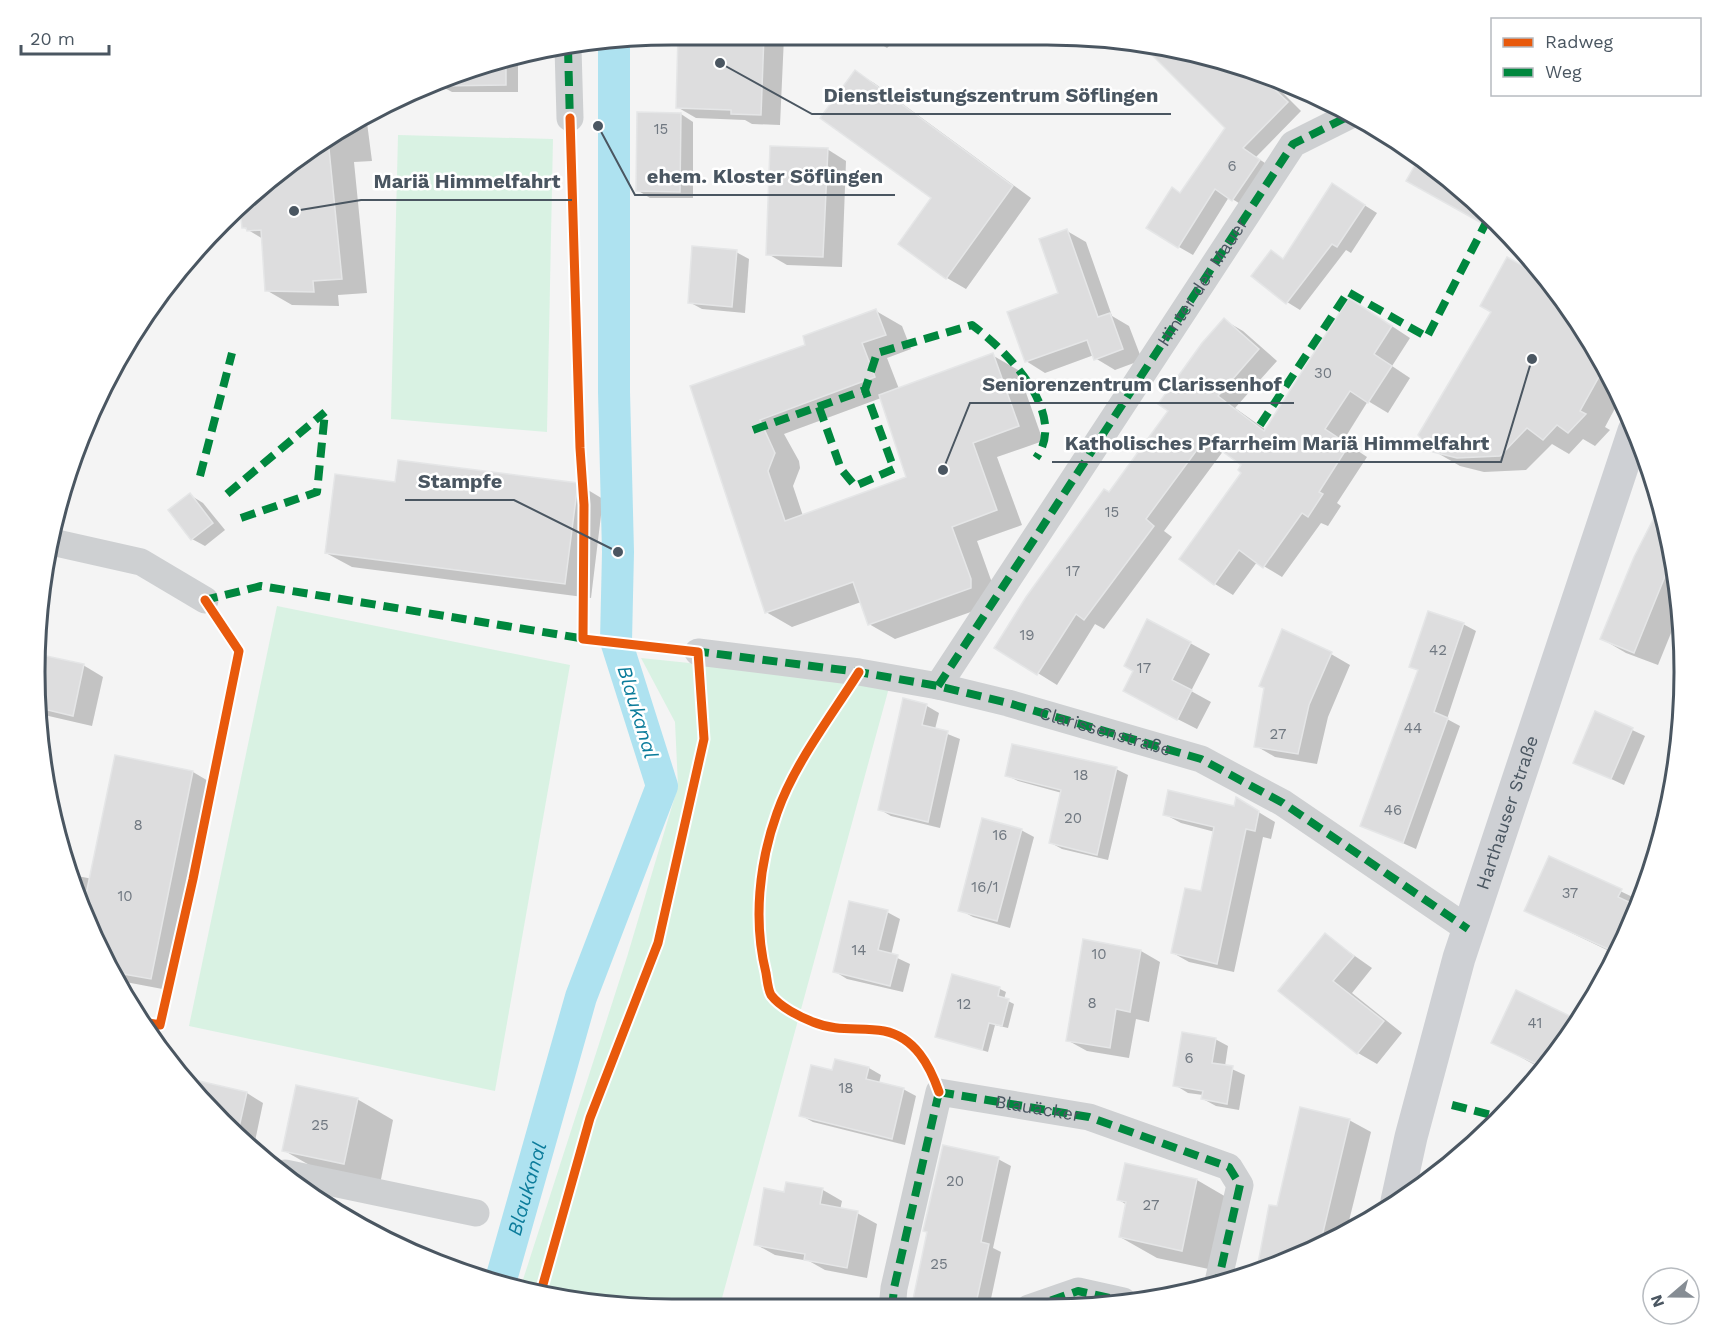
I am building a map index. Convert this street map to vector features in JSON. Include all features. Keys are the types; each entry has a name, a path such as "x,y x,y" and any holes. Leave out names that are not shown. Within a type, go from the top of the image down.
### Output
{"street":[{"path":"568,54 570,118"},
{"name":"Hinter der Mauer","path":"938,686 1293,144 1342,119"},
{"name":"Harthauser Straße","path":"1400,1190 1421,1097 1468,929 1630,443"},
{"path":"58,543 141,561 205,600"},
{"name":"Clarissenstraße","path":"698,652 859,672 938,686 1008,703 1201,759 1283,803 1468,929"},
{"name":"Blauäcker","path":"893,1299 939,1092 1089,1117 1229,1167 1240,1185 1220,1275"},
{"path":"300,1176 476,1214"},
{"path":"1057,1299 1078,1292 1101,1297"}],"green space":[{"path":"398,135 553,139 547,432 391,419"},
{"path":"277,606 570,665 495,1091 189,1026"},
{"path":"641,658 890,684 722,1299 631,1298 590,1294 523,1281 627,957 678,786 675,722"}],"building":[{"path":"678,45 764,45 761,115 731,114 731,110 676,108"},
{"path":"1151,54 1209,66 1249,78 1272,87 1288,102 1243,148 1260,160 1232,201 1215,189 1178,248 1146,228 1172,187 1180,193 1225,128"},
{"path":"506,67 506,85 450,86"},
{"path":"855,70 1013,186 946,279 898,244 931,198 820,118"},
{"path":"637,112 681,113 680,192 636,191"},
{"path":"770,146 828,148 823,257 766,255"},
{"path":"329,148 342,279 313,281 314,292 265,291 261,230 247,231 246,228 242,228 241,218 259,201 290,175"},
{"path":"1415,165 1485,225 1485,225 1406,181"},
{"path":"1332,183 1365,205 1337,247 1332,244 1286,304 1251,276 1271,250 1283,259"},
{"path":"1067,229 1098,317 1110,313 1123,349 1094,360 1087,340 1025,362 1007,312 1058,293 1039,239"},
{"path":"692,246 737,250 732,307 688,303"},
{"path":"1507,257 1524,267 1568,324 1599,376 1580,411 1586,414 1568,433 1557,425 1543,440 1527,428 1500,456 1457,458 1433,452 1418,435 1491,312 1480,306"},
{"path":"1349,298 1392,326 1374,354 1392,366 1368,403 1350,391 1325,429 1349,445 1319,492 1323,494 1308,517 1302,513 1263,568 1239,550 1214,585 1179,559 1241,473 1238,470 1241,465 1205,439 1146,519 1154,526 1084,620 1076,614 1037,675 994,648 1026,597 1104,489 1109,492 1168,411 1158,404 1202,343 1224,318 1259,349 1218,396 1264,431"},
{"path":"876,309 886,335 862,343 875,377 760,420 775,453 768,471 785,521 906,477 879,395 993,353 1019,426 973,443 997,510 952,527 971,579 971,588 868,625 853,582 765,613 690,386 805,345 803,336"},
{"path":"398,460 578,483 565,584 325,553 335,474 395,482"},
{"path":"190,493 213,523 191,540 168,510"},
{"path":"1655,517 1666,574 1634,653 1600,639 1634,557"},
{"path":"1428,611 1464,623 1434,712 1448,718 1403,843 1360,826 1418,670 1409,667"},
{"path":"1147,619 1191,642 1172,680 1192,690 1177,720 1123,691 1133,671 1124,666"},
{"path":"1282,629 1332,652 1309,705 1298,754 1254,747 1264,688 1259,686"},
{"path":"45,656 84,664 73,716 46,710"},
{"path":"903,698 927,704 922,725 948,731 928,822 878,810"},
{"path":"1595,711 1633,728 1611,779 1573,763"},
{"path":"1012,744 1117,767 1097,855 1049,843 1061,790 1005,776"},
{"path":"115,755 193,771 151,979 123,974 86,894"},
{"path":"1168,790 1234,806 1236,797 1259,811 1255,831 1246,829 1217,964 1171,953 1185,888 1201,891 1214,827 1163,815"},
{"path":"982,818 1022,829 997,921 958,911"},
{"path":"1549,856 1622,889 1618,897 1630,903 1609,949 1524,911"},
{"path":"849,901 888,910 878,950 898,955 890,986 833,972"},
{"path":"1325,933 1354,956 1333,981 1384,1021 1357,1054 1278,991"},
{"path":"1083,939 1141,950 1130,1012 1116,1009 1110,1048 1066,1041"},
{"path":"952,974 1000,987 998,996 1009,999 1002,1026 989,1023 982,1050 935,1037"},
{"path":"1516,990 1570,1016 1536,1064 1491,1043"},
{"path":"1182,1032 1216,1038 1212,1063 1233,1066 1227,1104 1201,1099 1203,1091 1173,1086"},
{"path":"835,1059 869,1067 866,1079 904,1088 892,1139 799,1116 811,1065 832,1070"},
{"path":"197,1081 247,1092 240,1125"},
{"path":"296,1085 358,1098 344,1164 282,1151"},
{"path":"1300,1107 1350,1119 1322,1235 1258,1262 1269,1205 1277,1206"},
{"path":"943,1145 999,1157 981,1242 989,1244 977,1299 913,1299 927,1232 923,1231"},
{"path":"1125,1163 1197,1179 1182,1251 1119,1237 1126,1202 1117,1200"},
{"path":"786,1182 823,1188 820,1204 858,1211 847,1268 804,1260 805,1254 754,1245 764,1188 784,1192"}],"waterway":[{"name":"Blaukanal","path":"502,1276 581,997 662,786 616,641 618,552 614,392 614,48"}],"marked path":[{"path":"568,54 570,123"},
{"path":"938,686 1293,144 1342,119"},
{"path":"1260,425 1348,292 1427,337 1485,224"},
{"path":"753,430 865,390 877,353 972,325 1016,366 1039,403 1045,422 1044,440 1036,458"},
{"path":"200,476 232,353"},
{"path":"819,407 841,469 855,486 894,469 865,390"},
{"path":"227,494 325,412"},
{"path":"241,518 317,492 325,412"},
{"path":"206,602 205,600 261,586 586,639"},
{"path":"694,651 859,672 938,686 1008,703 1201,759 1283,803 1468,929"},
{"path":"939,1092 1089,1117 1229,1167 1240,1185 1220,1275"},
{"path":"893,1299 939,1092"},
{"path":"1452,1105 1490,1115"},
{"path":"1056,1299 1078,1291 1103,1297"}],"cycle path":[{"path":"543,1285 590,1118 658,943 704,739 698,652 583,639 584,505 580,448 570,118"},
{"path":"154,1024 160,1025 193,879 239,651 205,600"},
{"path":"859,672 793,776 777,813 762,872 759,913 762,953 771,995 780,1004 822,1025 895,1034 913,1046 920,1054 939,1092"}],"place":[{"name":"Dienstleistungszentrum Söflingen","path":"720,63"},
{"name":"ehem. Kloster Söflingen","path":"598,126"},
{"name":"Mariä Himmelfahrt","path":"294,211"},
{"name":"Katholisches Pfarrheim Mariä Himmelfahrt","path":"1532,359"},
{"name":"Seniorenzentrum Clarissenhof","path":"943,470"},
{"name":"Stampfe","path":"618,552"}]}
